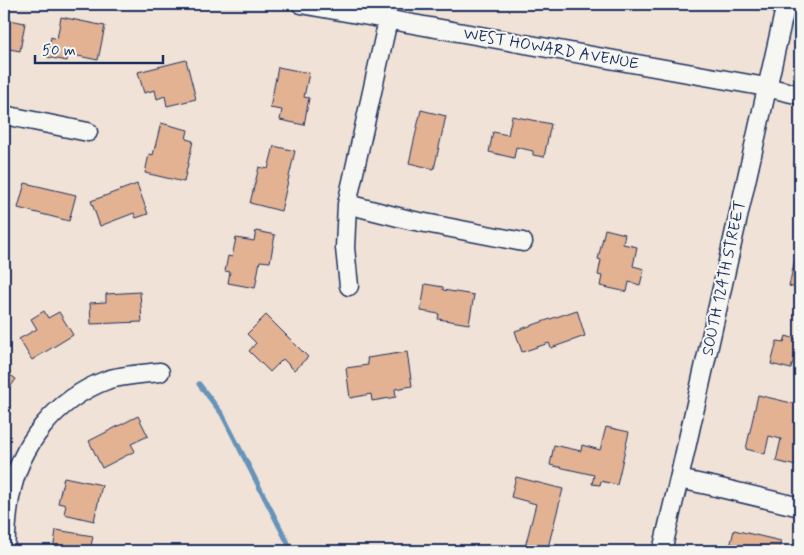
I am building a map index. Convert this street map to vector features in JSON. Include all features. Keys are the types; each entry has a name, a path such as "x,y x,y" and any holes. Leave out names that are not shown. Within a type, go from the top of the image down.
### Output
{"street":[{"name":"WEST HOWARD AVENUE","path":"301,4 766,87 800,95"},
{"name":"SOUTH 124TH STREET","path":"662,551 786,4"},
{"path":"349,286 345,248 347,204 388,20"},
{"path":"4,116 88,132"},
{"path":"347,204 410,220 523,242"},
{"path":"5,551 5,527 18,467 33,438 47,421 67,402 82,392 109,380 160,372"},
{"path":"679,479 800,507"}],"building":[{"path":"61,17 105,26 98,60 68,54 67,61 47,57 51,37 57,39"},
{"path":"4,19 25,23 20,51 4,48"},
{"path":"186,60 196,99 167,106 165,96 157,99 155,90 144,93 138,72"},
{"path":"278,67 309,73 304,97 309,98 304,125 280,120 282,110 270,108"},
{"path":"421,110 446,116 434,169 409,163"},
{"path":"512,116 551,124 544,157 533,155 533,151 516,147 514,158 489,152 493,132 508,135"},
{"path":"161,123 188,130 186,139 193,141 184,182 145,173 149,154 153,155"},
{"path":"274,146 295,151 281,211 250,203 259,167 268,169"},
{"path":"25,183 76,195 69,221 18,208"},
{"path":"137,184 148,214 136,218 134,213 100,226 91,201"},
{"path":"605,229 625,234 623,244 637,247 633,266 644,269 640,285 629,282 627,292 600,286 602,276 598,275 601,260 598,259"},
{"path":"256,231 275,235 270,262 260,261 255,288 228,283 230,272 225,271 228,256 232,257 236,238 254,241"},
{"path":"800,256 800,289 789,286 795,259 799,260"},
{"path":"425,284 443,287 443,290 474,295 469,324 438,319 439,314 421,311"},
{"path":"140,292 142,322 91,324 90,303 106,302 106,294"},
{"path":"577,310 585,336 551,348 549,343 522,352 515,331"},
{"path":"44,311 48,318 59,312 73,335 32,360 19,339 37,329 31,319"},
{"path":"266,315 308,357 294,370 283,359 270,372 249,351 256,343 247,334"},
{"path":"786,336 799,340 791,369 771,364 777,341 784,342"},
{"path":"407,352 412,386 395,389 396,397 372,401 371,394 350,398 346,368 368,365 367,358"},
{"path":"4,371 16,379 4,396"},
{"path":"758,395 800,405 800,449 796,466 776,461 781,439 769,436 765,454 746,449"},
{"path":"138,416 148,436 131,444 135,451 102,468 89,441"},
{"path":"606,427 629,432 617,485 601,481 600,485 592,484 594,475 550,465 554,445 581,451 582,445 600,450"},
{"path":"64,477 102,485 94,521 64,514 66,505 58,503"},
{"path":"516,477 563,489 547,551 524,551 536,504 511,497"},
{"path":"56,530 93,536 90,551 53,551"},
{"path":"734,530 781,541 779,551 729,551"}],"waterway":[{"path":"199,384 222,414 292,551"}]}
